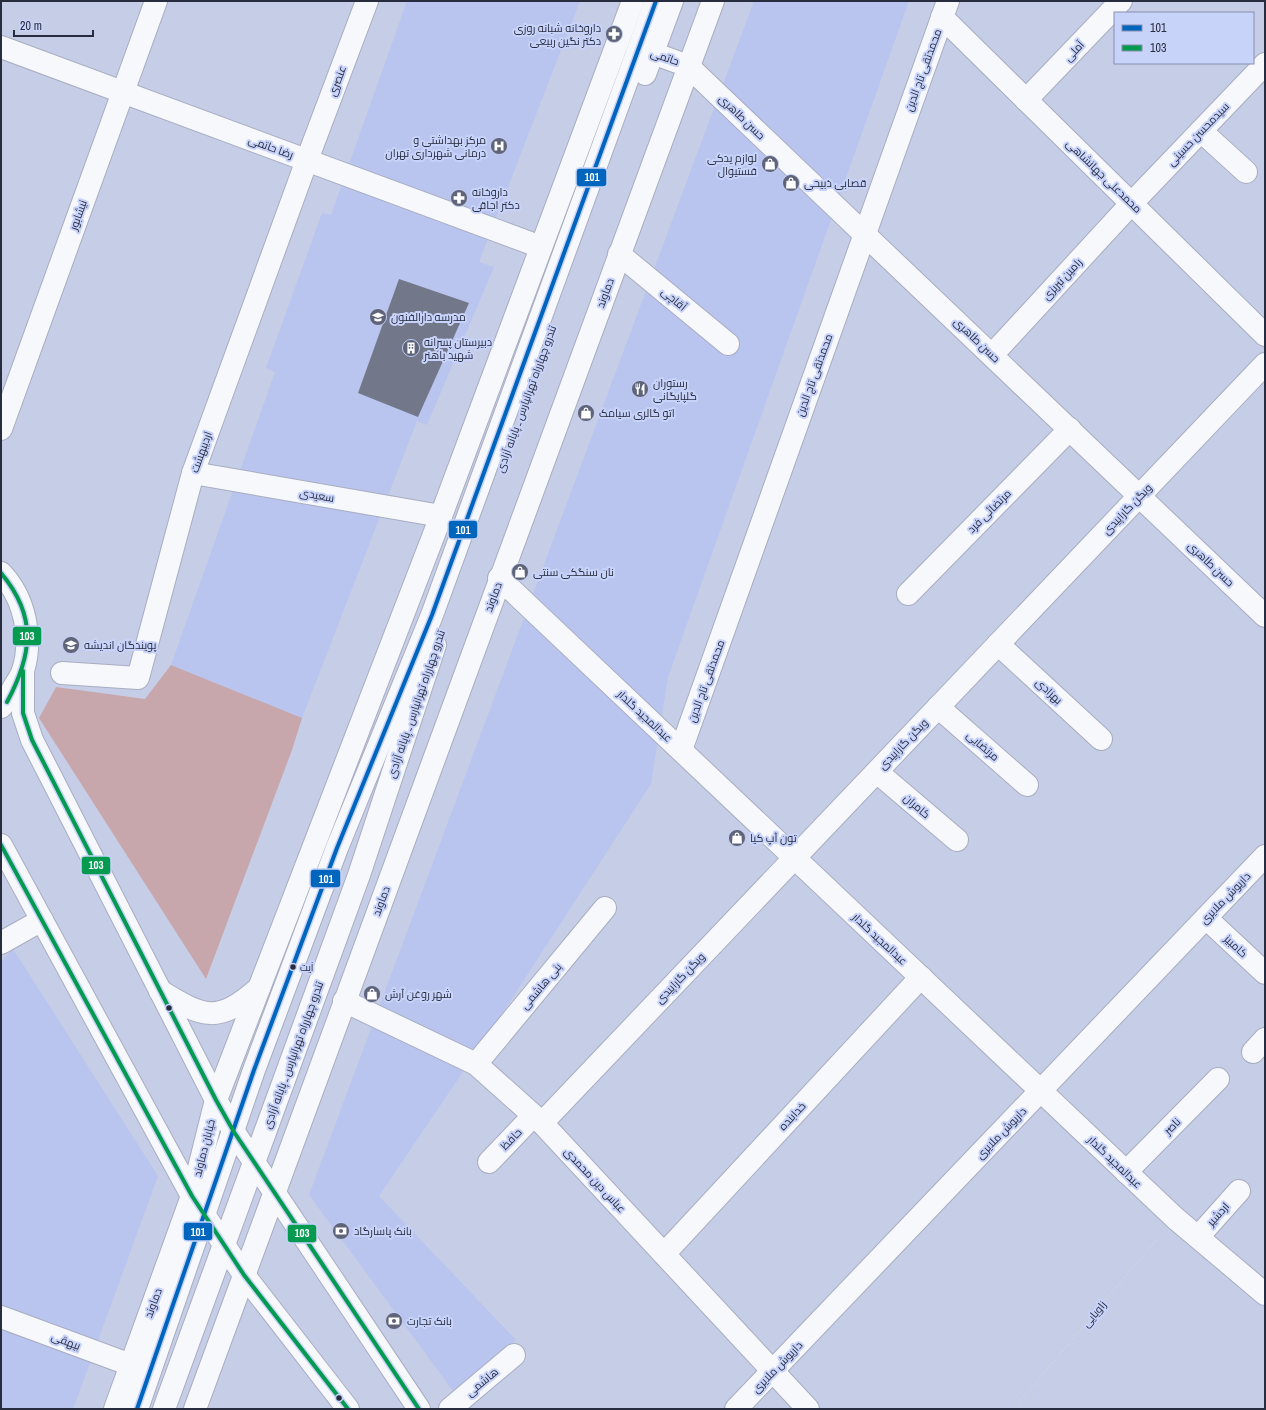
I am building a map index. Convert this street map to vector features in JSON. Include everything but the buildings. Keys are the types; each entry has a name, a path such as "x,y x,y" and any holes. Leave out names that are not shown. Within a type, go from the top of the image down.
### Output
{"street":[{"name":"نیشابور","path":"1,429 156,1"},
{"name":"عنصری","path":"307,160 367,1"},
{"path":"216,1100 440,516 633,1"},
{"path":"137,1409 257,1062 337,848 432,615 656,1"},
{"name":"تندرو چهارراه تهرانپارس ـ پایانه آزادی","path":"164,1409 255,1164 359,875 425,672 672,1"},
{"name":"دماوند","path":"274,1193 712,1"},
{"name":"آملی","path":"1026,100 1121,1"},
{"name":"محمدعلی جهانشاهی","path":"945,9 1026,100 1265,335"},
{"name":"محمدتقی تاج الدین","path":"681,750 945,9"},
{"name":"حاتمی","path":"618,41 688,66"},
{"name":"رضا حاتمی","path":"1,47 541,248"},
{"name":"سیدمحسن حسینی","path":"1132,204 1265,64"},
{"name":"حسن طاهری","path":"688,66 1265,616"},
{"path":"1201,131 1246,172"},
{"name":"اردیبهشت","path":"62,673 138,678 193,473 307,160"},
{"name":"رامین تبریزی","path":"992,355 1132,204"},
{"name":"آقاچی","path":"619,254 728,344"},
{"name":"ویگن گاراپیدی","path":"537,1120 794,858 1139,496 1263,371"},
{"name":"مرتضائی فرد","path":"908,594 1070,429"},
{"name":"سعیدی","path":"193,473 440,516"},
{"path":"1,573 9,582 23,609 27,640 23,671 23,713 32,740 216,1100 234,1132 419,1409"},
{"name":"عبدالمجید گلدار","path":"500,578 1175,1218 1262,1285"},
{"name":"بهزادی","path":"998,644 1101,739"},
{"path":"1,707 6,702 23,671"},
{"name":"مرتضایی","path":"938,707 1027,785"},
{"name":"کامران","path":"877,772 957,840"},
{"path":"1,845 192,1196 244,1275 348,1409"},
{"name":"داریوش ملایری","path":"736,1409 1265,856"},
{"name":"بنی هاشمی","path":"476,1064 605,908"},
{"name":"کامبیز","path":"1206,918 1265,973"},
{"path":"1,943 42,920"},
{"name":"خدابنده","path":"664,1254 921,978"},
{"path":"160,991 182,1005 202,1013 222,1012 242,1002 260,987"},
{"name":"عباس دین محمدی","path":"344,1001 476,1064 537,1120 808,1409"},
{"name":"ناصر","path":"1126,1172 1218,1079"},
{"name":"خیابان دماوند","path":"192,1196 216,1100"},
{"name":"حافظ","path":"489,1162 537,1120"},
{"name":"اردشیر","path":"1198,1237 1239,1191"},
{"path":"194,1409 274,1193"},
{"name":"دماوند","path":"115,1409 192,1196"},
{"name":"بیهقی","path":"1,1317 131,1365"},
{"name":"هاشمی","path":"450,1409 514,1355"}],"path":[{"name":"زاویایی","path":"1023,1409 1018,1404 1175,1218"}],"shaded area":[{"path":"407,1 580,1 479,262 494,267 427,425 417,421 302,718 171,665 275,372 266,368 322,213 331,215"},
{"path":"754,1 909,1 668,677 651,784 498,1020 379,1196 516,1340 453,1391 309,1195"},
{"path":"171,665 302,718 292,750 206,979 39,718 56,687 145,699"},
{"path":"13,949 158,1176 73,1409 1,1409 1,962"}],"transit line":[{"name":"101","path":"137,1409 254,1070 337,848 432,615 656,1"},
{"name":"103","path":"1,573 13,589 21,605 26,621 27,636 26,652 22,668 7,702"},
{"name":"103","path":"23,671 23,713 32,740 216,1100 234,1132 419,1409"},
{"name":"103","path":"1,845 192,1196 244,1275 348,1409"}],"place":[{"name":"داروخانه شبانه روزی دکتر نگین ربیعی","path":"614,34"},
{"name":"مرکز بهداشتی و درمانی شهرداری تهران","path":"499,146"},
{"name":"لوازم یدکی فستیوال","path":"770,164"},
{"name":"قصابی ذبیحی","path":"791,183"},
{"name":"داروخانه دکتر اجاقی","path":"459,198"},
{"name":"مدرسه دارالفنون","path":"378,317"},
{"name":"دبیرستان پسرانه شهید باهنر","path":"411,348"},
{"name":"رستوران گلپایگانی","path":"640,389"},
{"name":"اتو گالری سیامک","path":"586,413"},
{"name":"نان سنگکی سنتی","path":"520,572"},
{"name":"پویندگان اندیشه","path":"71,645"},
{"name":"تون آپ کیا","path":"737,838"},
{"name":"آیت","path":"293,967"},
{"name":"شهر روغن آرش","path":"372,994"},
{"name":"بانک پاسارگاد","path":"341,1231"},
{"name":"بانک تجارت","path":"394,1321"}]}
